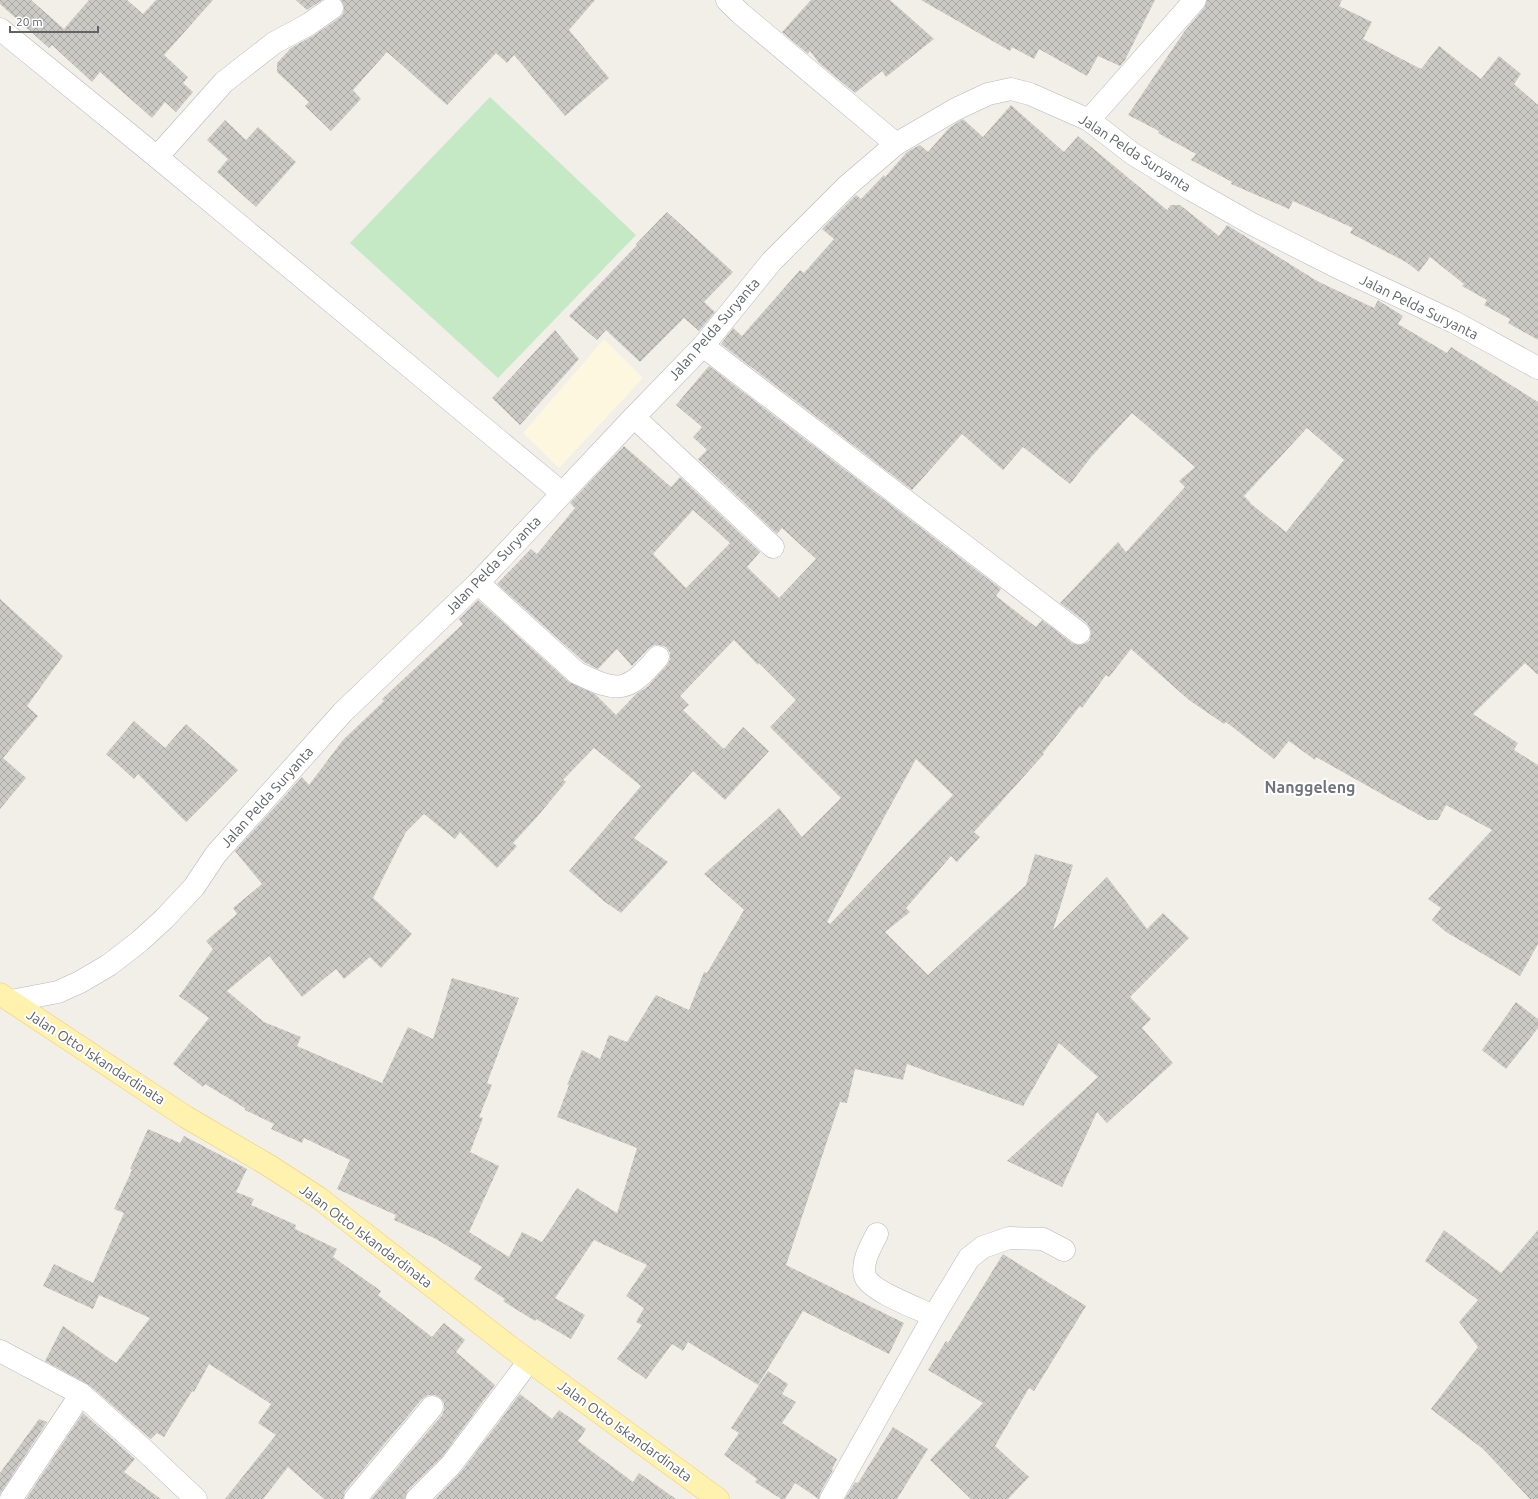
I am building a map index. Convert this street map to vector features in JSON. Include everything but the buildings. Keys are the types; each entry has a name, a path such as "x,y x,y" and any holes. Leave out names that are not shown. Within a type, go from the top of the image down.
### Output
{"main road":[{"name":"Jalan Otto Iskandardinata","path":"5,997 186,1116 268,1165 319,1198 529,1361 718,1499"}],"street":[{"path":"727,0 740,13 896,144"},
{"path":"1089,120 1195,0"},
{"path":"157,157 224,82 274,43 308,24 332,8"},
{"path":"0,29 157,157 562,493"},
{"name":"Jalan Pelda Suryanta","path":"5,997 58,992 110,965 164,919 194,886 216,854 343,712 478,583 703,346 772,261 847,186 896,144 956,109 988,94 1011,89 1030,94 1089,120 1133,154 1252,224 1335,266 1454,322 1538,368"},
{"path":"703,346 1079,634"},
{"path":"634,417 773,547"},
{"path":"478,583 577,673 597,682 612,687 625,685 642,675 658,657"},
{"path":"877,1234 865,1265 866,1276 870,1283 886,1294 934,1316"},
{"path":"831,1499 934,1316 969,1258 983,1247 1009,1238 1043,1239 1064,1250"},
{"path":"0,1351 81,1394 143,1449 183,1495"},
{"path":"417,1499 451,1465 529,1361"},
{"path":"11,1499 81,1394"},
{"path":"355,1499 432,1407"}],"shaded area":[{"path":"604,339 643,378 559,468 523,433"}],"green space":[{"path":"490,97 636,235 498,378 350,243"}],"district":[{"name":"Nanggeleng","path":"1310,787"}]}
